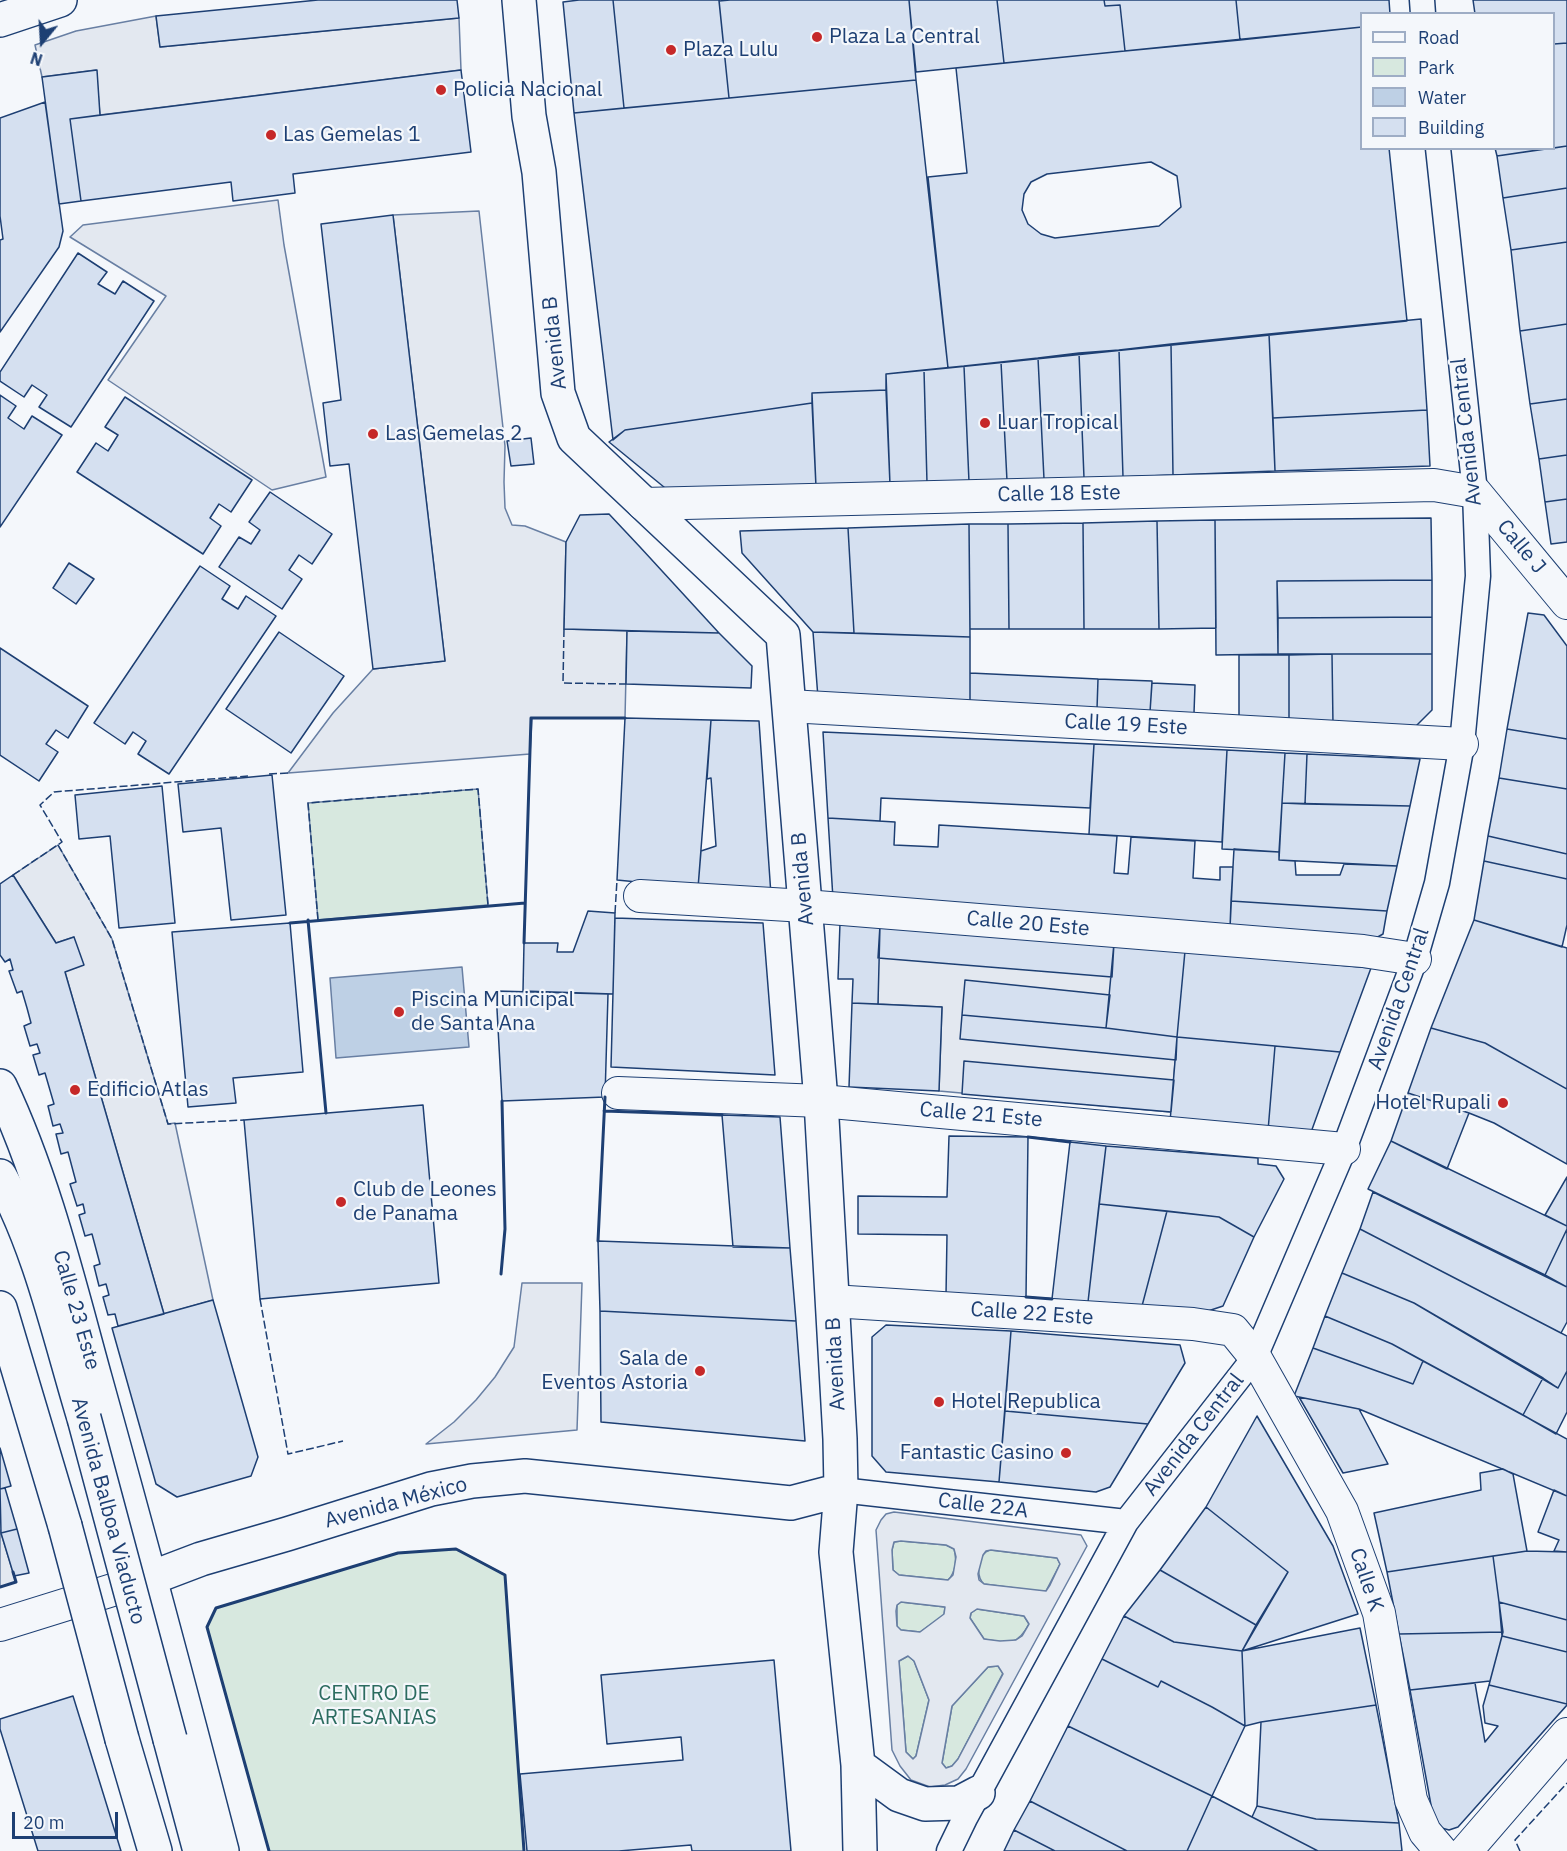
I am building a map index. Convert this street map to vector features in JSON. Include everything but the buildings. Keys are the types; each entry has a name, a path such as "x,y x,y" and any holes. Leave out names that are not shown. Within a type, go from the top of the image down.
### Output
{"main road":[{"path":"0,20 24,5 24,0"},
{"path":"0,20 60,0"},
{"name":"Avenida B","path":"519,0 529,116 539,172 558,393 574,438 783,635 821,1101 840,1439 841,1490 836,1552 858,1765 860,1851"},
{"name":"Calle 23 Este","path":"0,1086 34,1164 151,1578 222,1851"},
{"name":"Avenida Balboa Viaducto","path":"0,1176 38,1264 84,1418 200,1851"},
{"path":"0,1308 65,1526 122,1739 155,1851"},
{"path":"0,1359 74,1602 142,1851"},
{"name":"Avenida México","path":"151,1578 201,1558 431,1489 472,1481 525,1476 791,1503 841,1490"},
{"path":"858,1765 899,1795 925,1804 959,1803 978,1793"}],"street":[{"name":"Avenida Central","path":"949,1851 978,1793 1126,1522 1255,1357 1344,1149 1415,959 1437,883 1462,744 1478,576 1475,492 1438,150"},
{"name":"Calle 18 Este","path":"643,504 1434,485 1475,492"},
{"name":"Calle J","path":"1475,492 1567,603"},
{"name":"Calle 19 Este","path":"789,706 1462,744"},
{"name":"Calle 20 Este","path":"640,896 805,906 1363,951 1415,959"},
{"name":"Calle 21 Este","path":"618,1093 821,1101 1344,1149"},
{"name":"Calle 22 Este","path":"832,1301 1193,1324 1233,1330"},
{"name":"Calle K","path":"1233,1330 1255,1357 1342,1511 1379,1613 1411,1800 1425,1832 1441,1851"},
{"name":"Calle 22A","path":"841,1490 1126,1522"},
{"name":"Avenida México","path":"0,1625 151,1578"},
{"path":"1466,1851 1567,1734"}],"green space":[{"path":"478,789 488,905 318,920 308,803"},
{"path":"894,1542 946,1545 954,1549 955,1565 951,1577 948,1580 899,1575 893,1570 892,1550"},
{"name":"CENTRO DE ARTESANIAS","path":"456,1549 505,1575 524,1851 269,1851 207,1627 216,1608 398,1553"},
{"path":"990,1550 1057,1558 1060,1564 1046,1591 984,1584 979,1576 979,1565 983,1555"},
{"path":"901,1602 945,1607 944,1615 920,1632 901,1630 897,1627 897,1605"},
{"path":"977,1609 1024,1616 1029,1624 1020,1637 1011,1642 984,1639 970,1618 971,1613"},
{"path":"908,1656 914,1661 929,1700 916,1756 913,1759 906,1752 899,1661"},
{"path":"998,1666 1003,1673 958,1759 952,1766 946,1768 942,1763 952,1706 988,1667"}],"shaded area":[{"path":"156,16 160,47 459,18 461,70 100,115 96,70 42,77 35,45 76,31"},
{"path":"278,200 326,477 272,490 108,380 166,296 70,237 83,225"},
{"path":"479,211 505,446 505,508 512,525 525,526 566,542 564,629 627,631 625,718 532,718 530,754 288,773 333,713 373,669 445,661 393,215"},
{"path":"58,845 112,939 168,1124 175,1123 213,1300 164,1314 65,972 74,937 56,943 13,875"},
{"path":"1114,943 1177,1037 1171,1112 939,1091 942,1007 878,1004 878,958"},
{"path":"522,1283 582,1283 577,1430 426,1444 454,1422 476,1400 495,1377 514,1347"},
{"path":"894,1512 1081,1535 1087,1546 966,1769 958,1779 945,1785 930,1787 911,1780 900,1766 892,1750 876,1530 886,1514","holes":["894,1542 946,1545 954,1549 956,1557 953,1575 948,1580 899,1575 893,1570","991,1550 1057,1558 1060,1564 1046,1591 984,1584 979,1580 978,1574 986,1551","901,1602 945,1607 944,1614 920,1632 901,1630 897,1626 897,1605","977,1609 1024,1616 1029,1624 1022,1636 1016,1640 984,1639 970,1618 971,1613","908,1656 914,1661 929,1700 916,1756 913,1759 906,1752 899,1661","998,1666 1003,1674 958,1759 952,1766 946,1768 942,1763 952,1706 988,1667"]},
{"path":"0,1530 16,1582 0,1587"}],"water":[{"name":"Piscina Municipal de Santa Ana","path":"462,967 469,1047 336,1058 330,978"}],"fence":[{"path":"564,629 563,683 626,684"},
{"path":"269,774 288,773"},
{"path":"13,875 62,842 40,805 54,792 248,776"},
{"path":"318,920 308,803 478,789 488,905"},
{"path":"58,845 112,939 168,1124 244,1120"},
{"path":"615,913 617,880"},
{"path":"260,1299 288,1454 343,1441"},
{"path":"1520,1851 1515,1840 1567,1783"}],"wall":[{"path":"524,943 531,718 625,718"},
{"path":"290,923 525,903"},
{"path":"308,920 326,1113"},
{"path":"598,1241 605,1097"},
{"path":"501,1274 505,1229 502,1101"},
{"path":"604,1111 722,1115"},
{"path":"1028,1137 1070,1142"},
{"path":"1026,1297 1052,1299"},
{"path":"269,1851 207,1627 216,1608 398,1553 456,1549 505,1575 524,1851"},
{"path":"0,1587 16,1582 13,1572"}],"place":[{"name":"Plaza La Central","path":"817,37"},
{"name":"Plaza Lulu","path":"671,50"},
{"name":"Policia Nacional","path":"441,90"},
{"name":"Las Gemelas 1","path":"271,135"},
{"name":"Luar Tropical","path":"985,423"},
{"name":"Las Gemelas 2","path":"373,434"},
{"name":"Piscina Municipal de Santa Ana","path":"399,1012"},
{"name":"Edificio Atlas","path":"75,1090"},
{"name":"Hotel Rupali","path":"1503,1103"},
{"name":"Club de Leones de Panama","path":"341,1202"},
{"name":"Sala de Eventos Astoria","path":"700,1371"},
{"name":"Hotel Republica","path":"939,1402"},
{"name":"Fantastic Casino","path":"1066,1453"}]}
